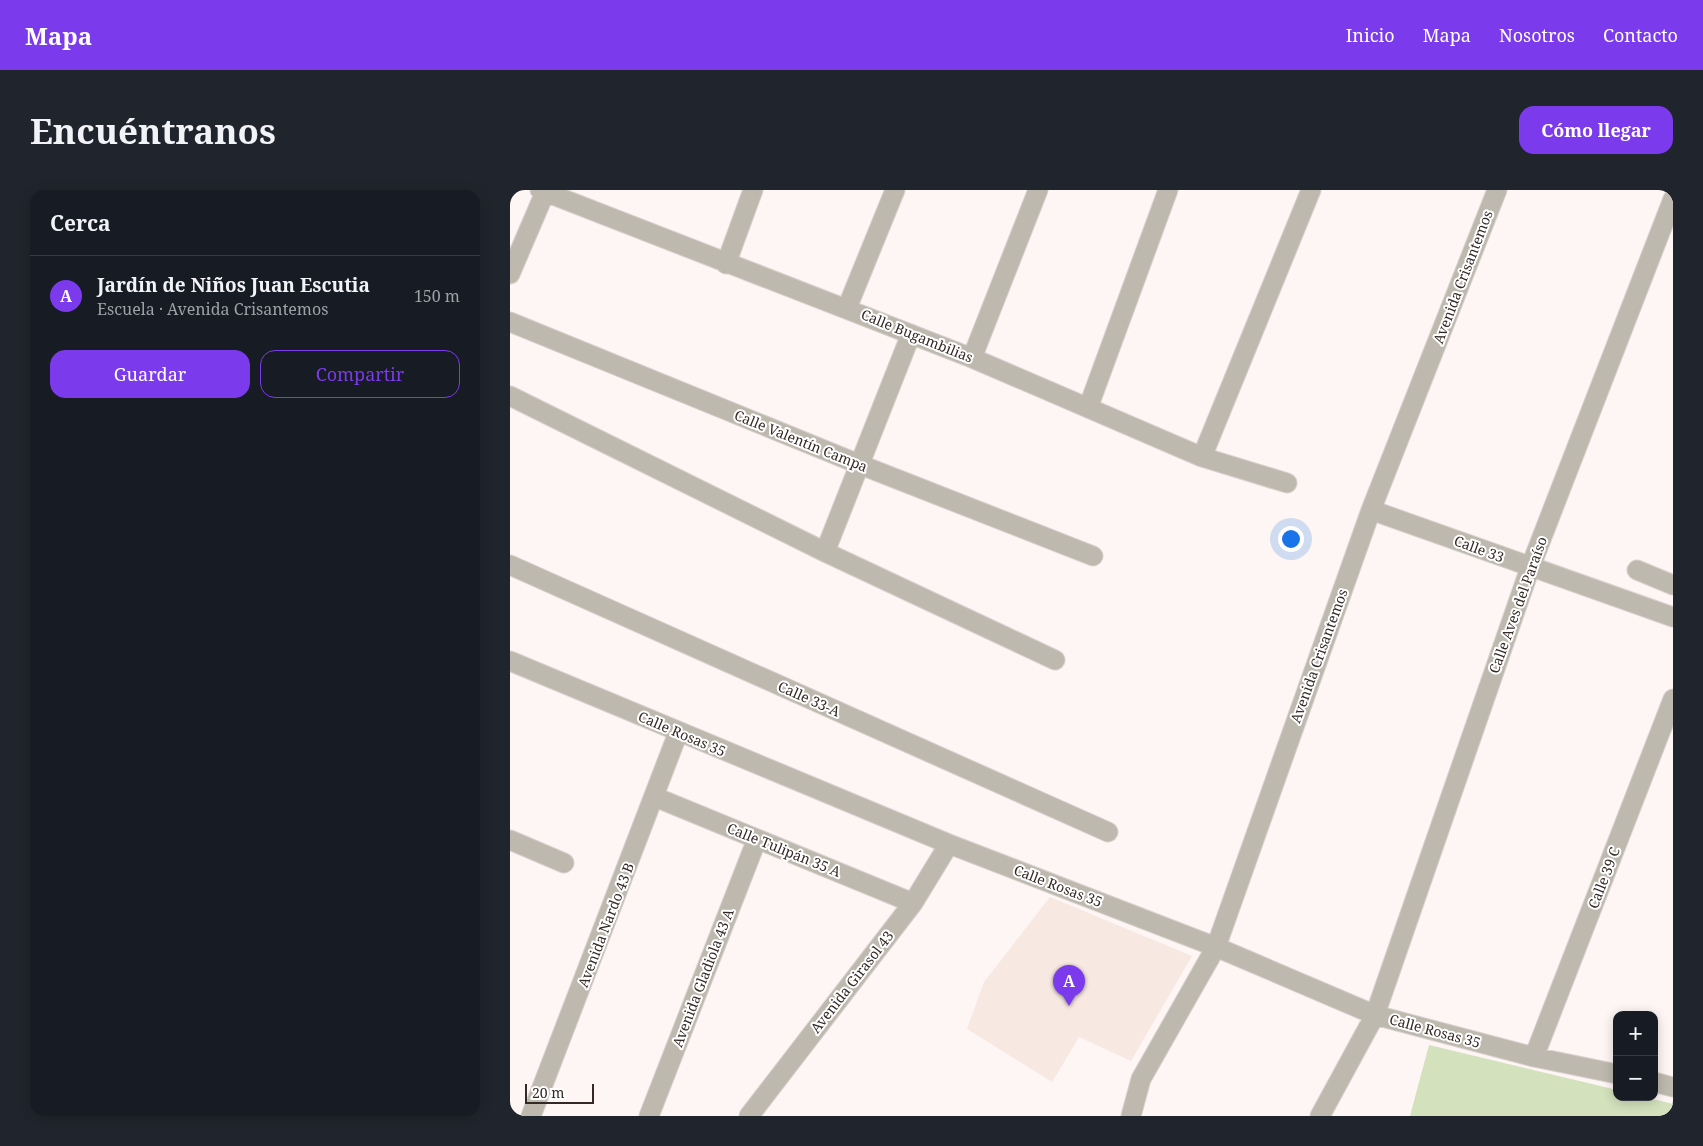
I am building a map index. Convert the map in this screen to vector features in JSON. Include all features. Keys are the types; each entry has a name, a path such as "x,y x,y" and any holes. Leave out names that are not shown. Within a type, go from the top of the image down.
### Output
{"street":[{"path":"726,264 754,190"},
{"path":"847,308 895,190"},
{"path":"972,358 1038,190"},
{"path":"1088,408 1168,190"},
{"path":"1202,457 1310,190"},
{"name":"Avenida Crisantemos","path":"1131,1116 1142,1079 1216,947 1371,510 1497,190"},
{"path":"510,274 544,191"},
{"name":"Calle Bugambilias","path":"544,191 726,264 847,308 972,358 1202,457 1287,483"},
{"name":"Calle Aves del Paraíso","path":"1320,1116 1375,1015 1530,568 1673,199"},
{"name":"Calle Valentín Campa","path":"510,322 861,465 1093,556"},
{"path":"825,552 861,465 911,334"},
{"path":"510,396 825,552 1055,660"},
{"name":"Calle 33","path":"1371,510 1530,568 1673,617"},
{"name":"Calle 33-A","path":"510,565 1108,832"},
{"path":"1636,570 1673,585"},
{"name":"Calle Rosas 35","path":"510,661 678,733 949,844 1216,947 1375,1015 1534,1056 1613,1073"},
{"name":"Calle 39 C","path":"1534,1056 1673,699"},
{"name":"Avenida Nardo 43 B","path":"532,1116 678,733"},
{"name":"Calle Tulipán 35 A","path":"655,797 913,903"},
{"name":"Avenida Gladiola 43 A","path":"649,1116 757,839"},
{"path":"510,840 564,863"},
{"name":"Avenida Girasol 43","path":"748,1116 913,903 949,844"},
{"path":"1658,1083 1673,1086"}],"shaded area":[{"path":"1050,897 1192,956 1131,1061 1079,1037 1052,1082 967,1029 984,982"}],"green space":[{"path":"1429,1045 1613,1089 1613,1101 1658,1100 1673,1104 1673,1116 1410,1116"}],"place":[{"name":"Jardín de Niños Juan Escutia","path":"1069,1006"}]}
